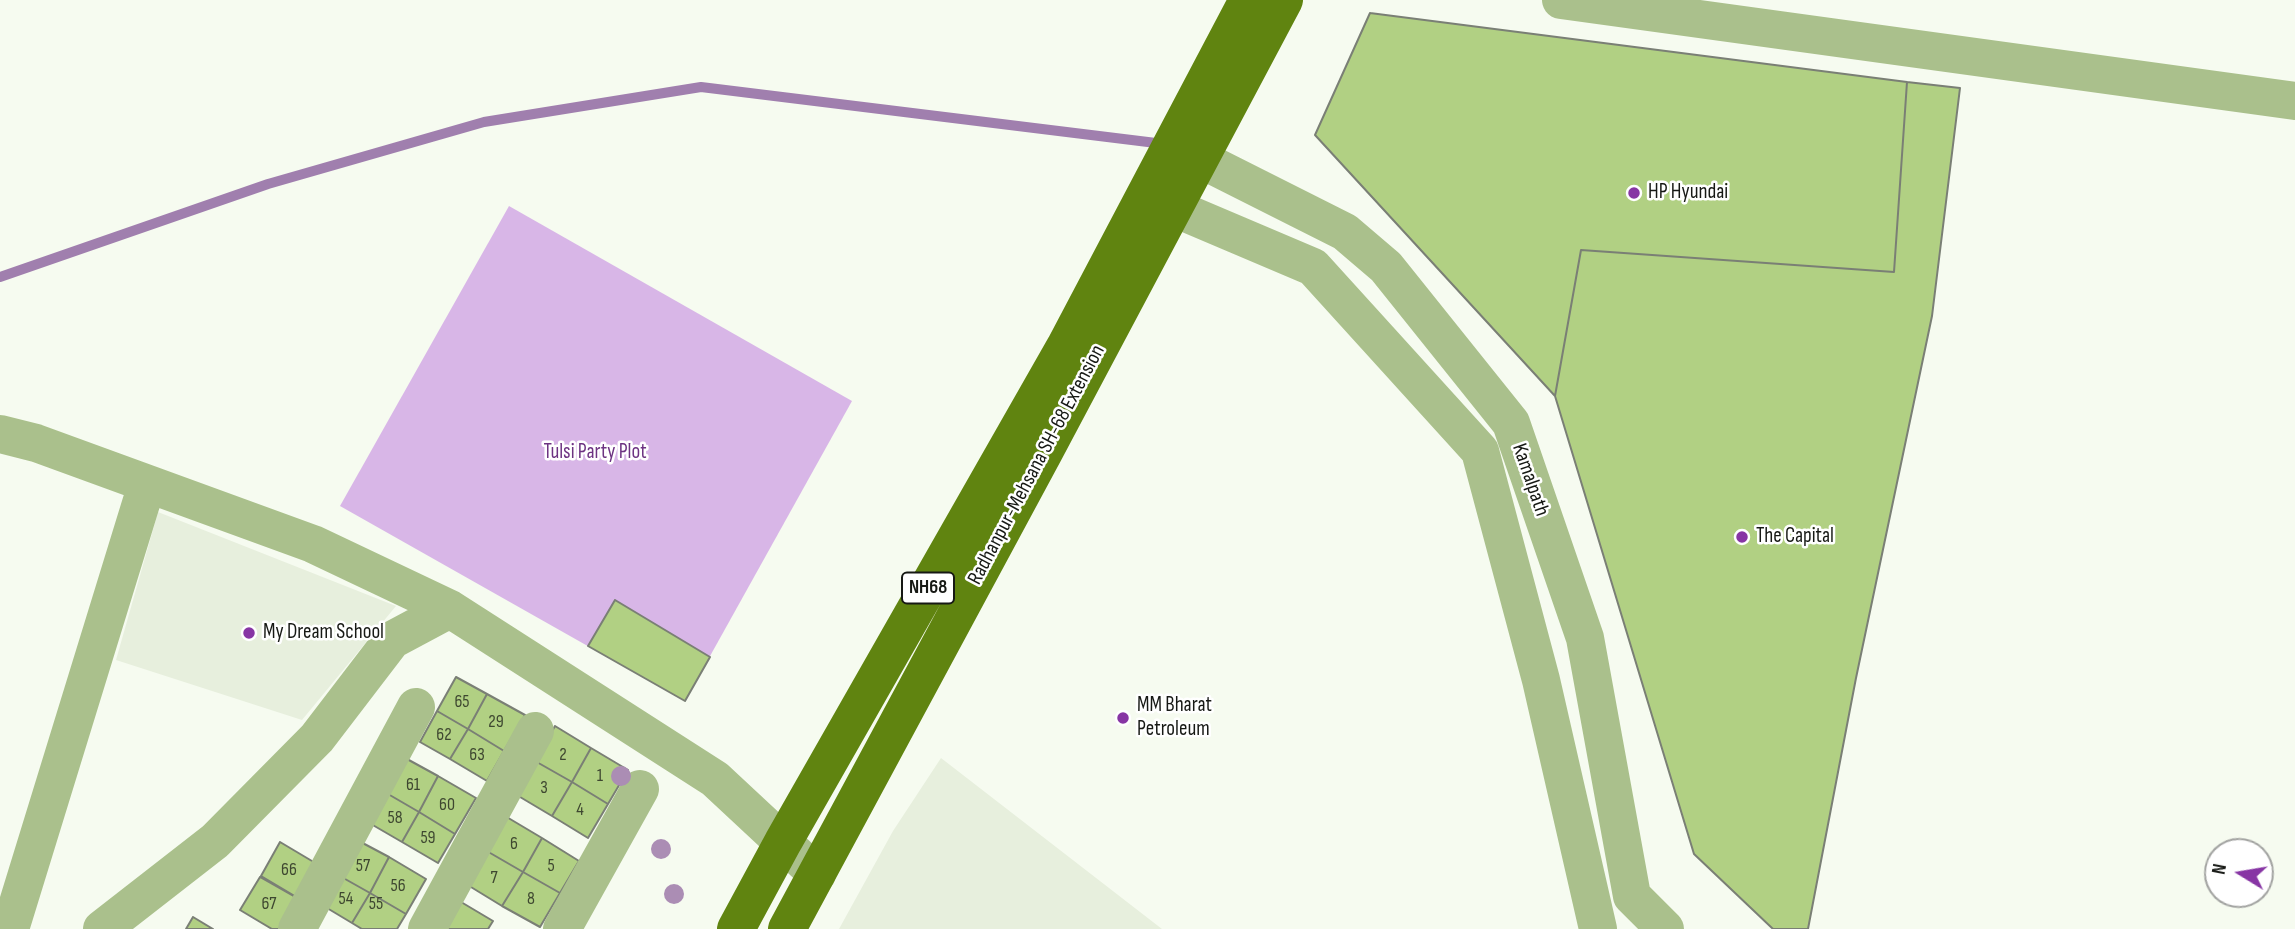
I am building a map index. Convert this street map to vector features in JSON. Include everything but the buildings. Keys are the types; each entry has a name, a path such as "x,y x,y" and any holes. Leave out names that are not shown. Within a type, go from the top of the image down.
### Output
{"highway":[{"name":"Radhanpur-Mehsana SH-68 Extension","path":"787,929 1132,253 1174,208 1200,159 1250,21 1284,0"},
{"name":"NH68","path":"736,929 1065,347 1132,253 1250,21"}],"street":[{"path":"1561,0 2295,101"},
{"name":"Kamalpath","path":"1200,159 1345,232 1386,267 1511,423 1585,638 1632,896 1665,929"},
{"path":"1174,208 1313,267 1480,451 1541,680 1598,929"},
{"path":"0,434 36,443 313,544 450,609 715,779 817,874"},
{"path":"10,929 147,484"},
{"path":"102,929 215,841 317,738 392,640 450,609"},
{"path":"297,929 416,706"},
{"path":"427,929 535,731"},
{"path":"562,929 640,789"}],"shaded area":[{"name":"My Dream School","path":"158,512 396,606 302,720 116,660"},
{"path":"941,758 1162,929 839,929 893,831"}],"green space":[{"name":"Tulsi Party Plot","path":"509,206 852,401 685,701 340,506"}],"waterway":[{"path":"0,277 268,184 484,122 701,87 1156,143"}],"place":[{"name":"HP Hyundai","path":"1634,193"},
{"name":"The Capital","path":"1742,537"},
{"name":"My Dream School","path":"249,633"},
{"name":"MM Bharat Petroleum","path":"1123,718"}]}
